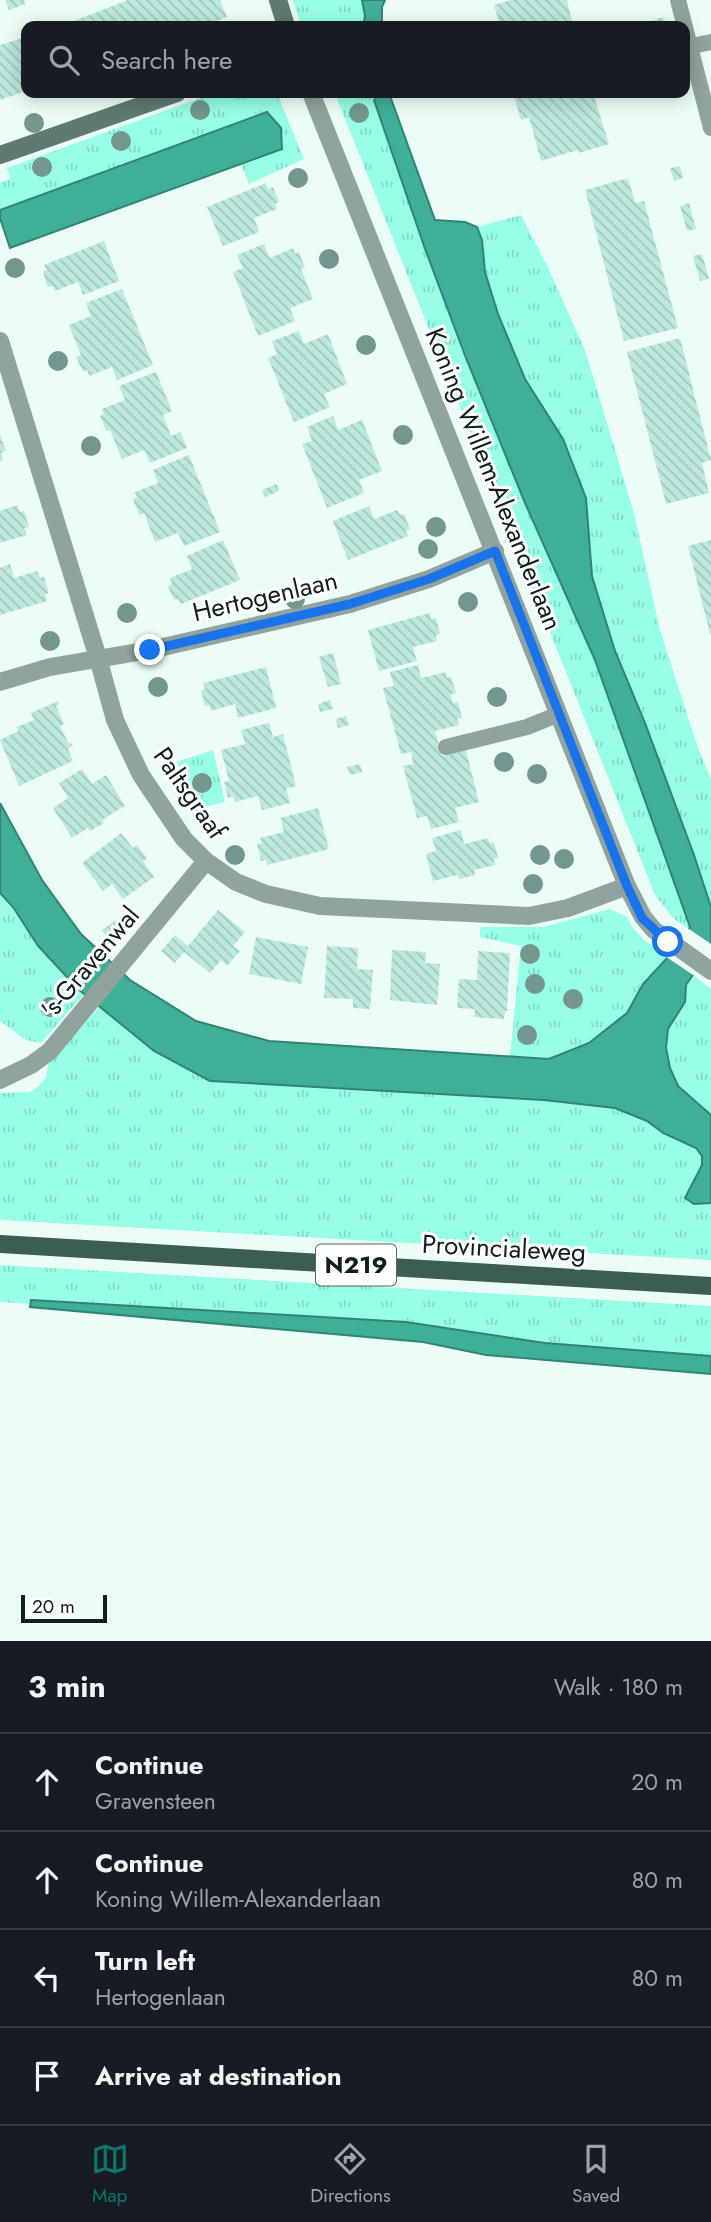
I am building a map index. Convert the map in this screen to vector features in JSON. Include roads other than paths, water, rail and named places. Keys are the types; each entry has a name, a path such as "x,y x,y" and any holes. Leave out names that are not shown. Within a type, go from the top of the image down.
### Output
{"main road":[{"name":"Provincialeweg","path":"0,1244 711,1286"}],"street":[{"path":"278,0 284,21"},
{"path":"0,155 163,98"},
{"name":"Koning Willem-Alexanderlaan","path":"313,98 627,886 642,918 668,942 709,970"},
{"name":"Paltsgraaf","path":"0,341 115,720 141,775 184,839 206,861 236,882 265,894 334,907 500,916 528,915 568,908 627,886"},
{"name":"Hertogenlaan","path":"0,682 98,657 150,650 350,604 429,579 495,551"},
{"name":"'s-Gravenwal","path":"0,1080 31,1065 50,1051 206,861"}],"lane":[{"path":"678,0 684,21"},
{"path":"690,39 711,128"},
{"path":"692,46 711,41"},
{"path":"446,747 527,727 559,714"}]}
